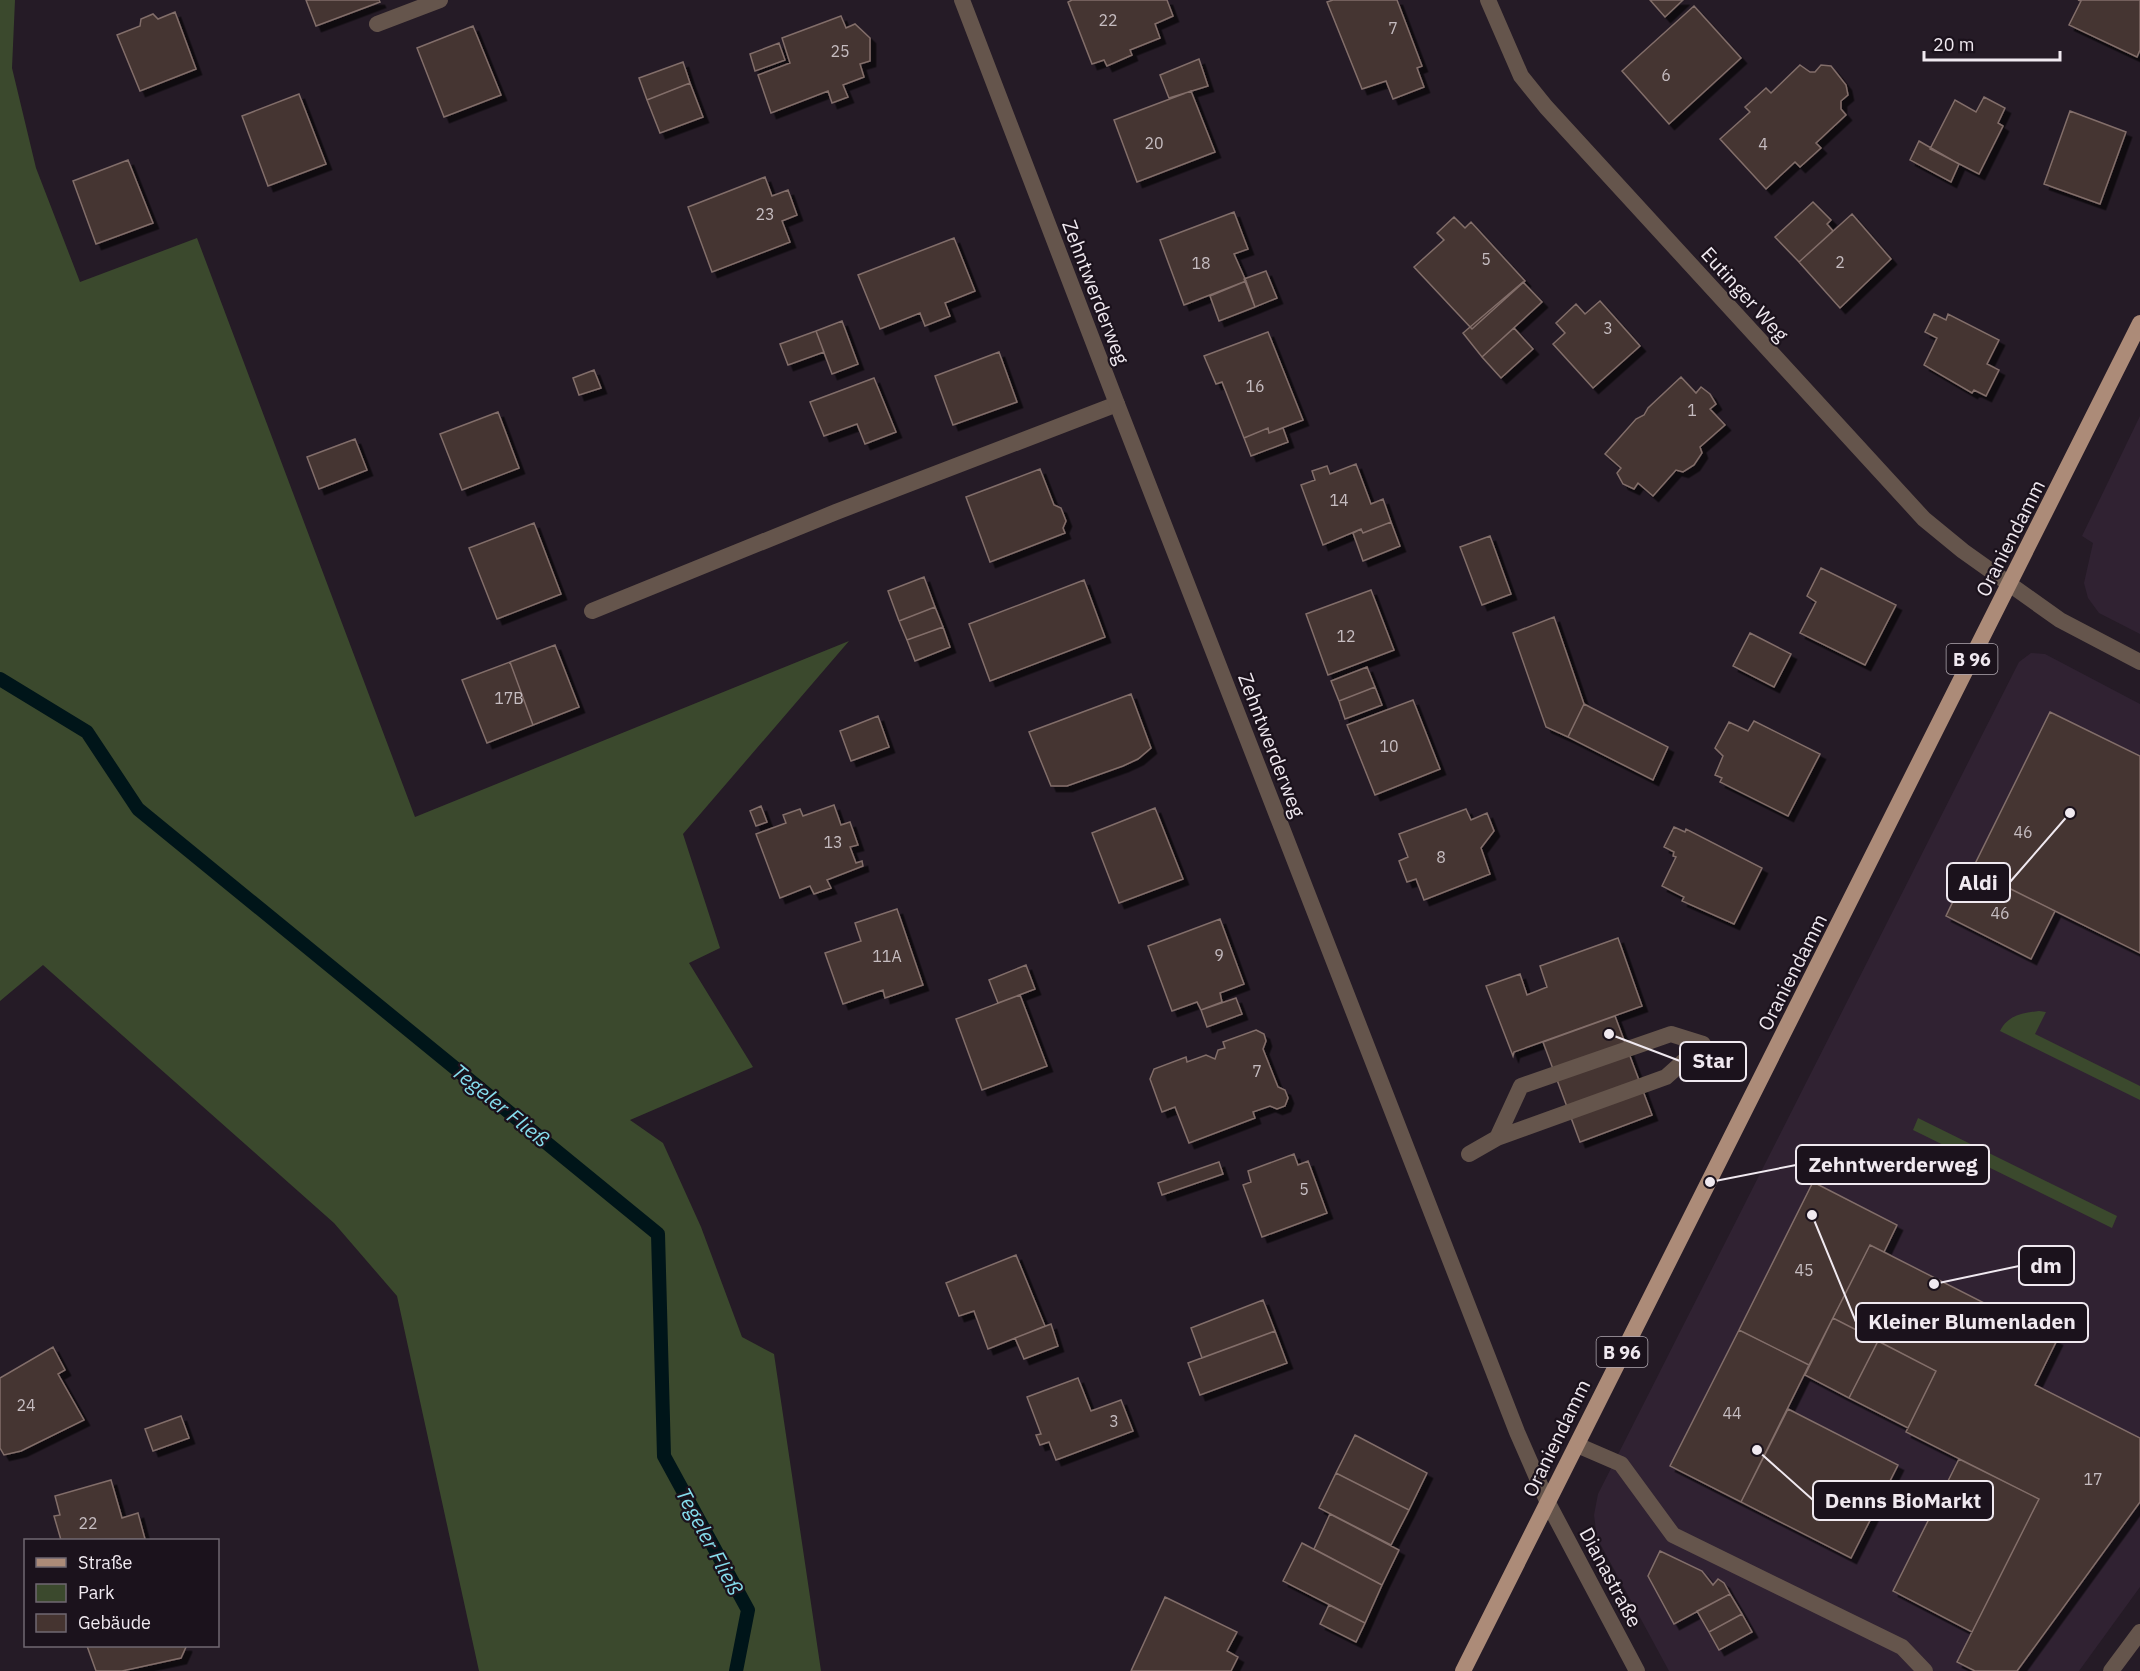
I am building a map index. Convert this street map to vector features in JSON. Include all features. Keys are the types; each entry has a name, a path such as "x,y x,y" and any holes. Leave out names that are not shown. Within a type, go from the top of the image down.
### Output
{"main road":[{"name":"Oraniendamm","path":"1463,1671 2140,323"}],"street":[{"path":"377,24 440,0"},
{"name":"Zehntwerderweg","path":"962,0 1517,1432 1548,1503"},
{"name":"Eutinger Weg","path":"1488,0 1521,76 1546,107 1924,519 2060,620 2140,662"},
{"path":"592,611 836,512 1117,404"},
{"path":"1469,1154 1497,1138 1666,1077 1703,1044 1671,1034 1521,1086 1497,1138"},
{"path":"1577,1445 1621,1464 1674,1535 1902,1647 1925,1671"},
{"name":"Dianastraße","path":"1548,1503 1637,1671"},
{"path":"2111,1671 2140,1632"}],"shaded area":[{"path":"2140,416 2140,634 2099,613 2088,598 2084,583 2093,543 2082,536"},
{"path":"2031,653 2045,654 2140,704 2140,1587 2079,1671 1669,1671 1597,1538 1594,1515 1598,1494 2019,662"}],"green space":[{"path":"0,0 15,0 12,68 36,168 80,282 197,238 415,817 849,641 683,834 720,948 689,963 753,1067 630,1120 663,1143 701,1227 742,1337 774,1354 821,1671 479,1671 397,1296 334,1223 43,965 0,1001"},
{"path":"2039,1011 2046,1012 2035,1034 2140,1086 2140,1100 2000,1031 2011,1018"},
{"path":"1918,1118 2117,1216 2112,1228 1913,1130"}],"building":[{"path":"306,0 379,0 380,2 316,26"},
{"path":"1072,0 1167,0 1173,16 1155,24 1160,38 1130,50 1132,55 1107,66 1104,60 1092,64 1068,2"},
{"path":"1333,0 1397,0 1422,66 1417,68 1424,87 1393,99 1386,81 1362,89 1327,2"},
{"path":"1650,0 1683,0 1665,17"},
{"path":"2078,0 2140,0 2140,50 2137,57 2069,25 2081,1"},
{"path":"1694,6 1741,58 1669,124 1622,71"},
{"path":"175,12 196,69 140,91 117,35 140,26 141,19 153,14 158,19"},
{"path":"841,16 846,28 855,24 870,38 870,61 860,64 864,77 843,85 848,97 832,103 828,91 771,113 758,75 790,63 782,38"},
{"path":"473,26 501,95 444,117 417,48"},
{"path":"779,43 785,60 755,71 750,54"},
{"path":"1199,59 1208,86 1169,98 1160,75"},
{"path":"683,62 690,83 647,100 639,78"},
{"path":"1800,65 1810,72 1815,72 1821,65 1831,66 1846,85 1848,95 1841,101 1841,109 1846,115 1816,143 1821,148 1800,167 1795,162 1766,189 1720,139 1750,112 1745,107 1766,88 1771,93"},
{"path":"690,83 703,117 660,133 647,100"},
{"path":"1191,91 1215,152 1137,182 1114,120"},
{"path":"299,94 326,164 268,186 242,116"},
{"path":"1984,97 2005,108 1998,123 2003,126 1979,174 1930,149 1955,100 1976,112"},
{"path":"2070,111 2126,132 2100,204 2044,184"},
{"path":"1919,141 1959,164 1951,182 1910,160"},
{"path":"128,160 153,223 96,244 73,181"},
{"path":"765,177 772,196 788,190 797,215 782,221 790,242 712,272 688,207"},
{"path":"1813,202 1831,220 1827,224 1833,231 1799,262 1775,237"},
{"path":"1234,212 1248,249 1234,254 1246,281 1184,305 1160,240"},
{"path":"1852,214 1891,259 1840,308 1799,262"},
{"path":"1454,217 1465,228 1471,222 1525,281 1472,329 1414,267 1444,240 1437,233"},
{"path":"954,238 975,291 945,303 950,316 925,326 920,313 880,329 858,275"},
{"path":"1266,271 1277,298 1255,307 1244,279"},
{"path":"1246,281 1255,307 1219,321 1210,296"},
{"path":"1523,282 1542,302 1482,357 1463,333"},
{"path":"1600,301 1640,346 1593,388 1553,344 1565,333 1556,323 1576,304 1585,314"},
{"path":"1934,314 1946,320 1948,314 1999,340 1987,364 1999,370 1986,396 1974,390 1972,393 1924,365 1937,338 1925,332"},
{"path":"842,321 858,364 832,374 816,331"},
{"path":"1514,328 1533,349 1501,378 1482,357"},
{"path":"816,331 824,352 788,365 780,344"},
{"path":"1268,332 1303,420 1269,433 1268,428 1244,438 1222,382 1216,384 1204,356"},
{"path":"999,352 1017,402 953,425 935,376"},
{"path":"594,370 601,388 579,395 573,378"},
{"path":"1681,377 1696,393 1701,387 1710,394 1716,404 1710,409 1725,425 1700,447 1702,453 1694,465 1683,472 1676,470 1653,496 1638,483 1634,489 1623,484 1617,473 1621,468 1605,454 1636,419 1644,415 1648,408"},
{"path":"874,378 896,432 865,444 857,424 824,436 810,402"},
{"path":"498,412 519,468 462,490 440,434"},
{"path":"1268,428 1269,433 1283,428 1288,442 1251,456 1244,438"},
{"path":"355,439 367,470 319,489 307,457"},
{"path":"1356,464 1371,504 1383,499 1391,522 1363,533 1361,529 1323,545 1301,485 1315,480 1312,471 1327,466 1330,474"},
{"path":"1040,469 1054,505 1061,508 1066,521 1063,528 1065,533 990,562 966,497"},
{"path":"1391,522 1400,546 1363,561 1353,533 1361,529 1363,533"},
{"path":"534,523 561,594 497,619 469,548"},
{"path":"1490,536 1511,594 1482,605 1460,547"},
{"path":"1821,568 1896,605 1865,665 1800,633 1816,602 1807,596"},
{"path":"924,577 935,607 899,621 888,591"},
{"path":"1084,580 1105,637 990,681 969,624"},
{"path":"1371,590 1394,650 1328,675 1306,614"},
{"path":"935,607 943,627 907,640 899,621"},
{"path":"1554,617 1584,704 1568,737 1546,727 1513,633"},
{"path":"943,627 950,647 915,661 907,640"},
{"path":"1750,633 1791,654 1774,687 1733,666"},
{"path":"555,645 579,707 533,725 510,662"},
{"path":"510,662 533,725 487,743 462,680"},
{"path":"1367,667 1375,687 1339,701 1331,681"},
{"path":"1375,687 1382,705 1345,719 1339,701"},
{"path":"1131,694 1151,748 1138,759 1123,766 1067,786 1051,786 1029,732"},
{"path":"1413,700 1440,769 1375,795 1347,725"},
{"path":"1584,704 1668,747 1653,780 1568,737"},
{"path":"2050,712 2140,756 2140,953 1972,870"},
{"path":"878,716 889,747 851,761 840,731"},
{"path":"1754,721 1820,754 1788,816 1720,782 1722,778 1715,775 1723,756 1715,748 1729,722 1748,731"},
{"path":"834,805 841,825 850,822 858,845 850,847 856,863 862,861 863,866 827,880 831,888 814,894 810,886 780,898 756,834 786,823 783,815 800,809 803,816"},
{"path":"761,806 767,822 756,826 750,811"},
{"path":"1155,808 1183,879 1119,903 1092,833"},
{"path":"1466,809 1471,820 1487,813 1494,831 1481,848 1490,874 1424,900 1416,879 1407,882 1399,861 1408,857 1399,834"},
{"path":"1674,827 1685,832 1686,829 1762,868 1734,924 1682,901 1684,897 1662,886 1676,857 1673,856 1674,852 1664,847"},
{"path":"1969,868 2055,911 2031,959 1946,916"},
{"path":"897,909 923,985 885,998 883,990 843,1004 825,953 861,941 855,923"},
{"path":"1220,919 1244,984 1220,993 1222,1002 1201,1010 1197,1002 1172,1011 1148,946"},
{"path":"1618,938 1642,1006 1514,1052 1513,1056 1486,986 1520,974 1527,995 1547,987 1540,966"},
{"path":"1026,965 1035,989 998,1003 989,980"},
{"path":"1020,995 1047,1066 982,1090 956,1019"},
{"path":"1236,998 1242,1014 1207,1027 1201,1010"},
{"path":"1615,1016 1652,1115 1580,1142 1543,1042"},
{"path":"1256,1030 1264,1034 1266,1041 1263,1049 1278,1087 1285,1090 1288,1098 1285,1106 1277,1109 1270,1106 1253,1112 1255,1118 1189,1143 1175,1107 1162,1112 1150,1079 1154,1069 1186,1057 1187,1062 1206,1055 1215,1059 1218,1050 1225,1048 1223,1042"},
{"path":"1294,1154 1298,1165 1308,1161 1327,1213 1262,1237 1243,1185 1251,1182 1248,1171"},
{"path":"1219,1162 1223,1174 1162,1195 1158,1183"},
{"path":"1813,1182 1897,1225 1884,1252 1870,1245 1809,1365 1739,1330"},
{"path":"1870,1245 2057,1340 2035,1385 2140,1438 2140,1502 2017,1671 1975,1671 1957,1662 2039,1499 1906,1432 1936,1371 1833,1318"},
{"path":"1016,1255 1045,1326 988,1349 974,1311 959,1316 946,1283"},
{"path":"1263,1300 1275,1331 1202,1358 1191,1328"},
{"path":"1833,1318 1878,1341 1849,1398 1805,1375"},
{"path":"1051,1324 1058,1346 1024,1359 1015,1338"},
{"path":"1739,1330 1809,1365 1741,1502 1670,1466"},
{"path":"1275,1331 1287,1363 1200,1395 1188,1363"},
{"path":"1878,1341 1936,1371 1908,1428 1849,1398"},
{"path":"53,1347 65,1370 58,1374 84,1420 21,1451 4,1455 0,1448 0,1378"},
{"path":"1078,1378 1091,1411 1121,1400 1133,1431 1056,1460 1049,1442 1040,1445 1036,1435 1041,1434 1027,1397"},
{"path":"1788,1409 1898,1465 1851,1558 1741,1502"},
{"path":"181,1416 189,1438 153,1451 145,1429"},
{"path":"1355,1435 1427,1473 1409,1510 1336,1473"},
{"path":"1959,1459 2039,1499 1972,1632 1893,1591"},
{"path":"1336,1473 1409,1510 1391,1545 1319,1508"},
{"path":"111,1480 122,1518 138,1513 145,1539 61,1539 54,1516 60,1515 55,1496"},
{"path":"1330,1514 1399,1550 1382,1585 1314,1549"},
{"path":"1302,1543 1382,1585 1365,1623 1283,1581"},
{"path":"1660,1551 1702,1571 1713,1585 1718,1579 1724,1583 1730,1594 1674,1624 1648,1576"},
{"path":"1730,1594 1742,1614 1709,1632 1697,1611"},
{"path":"1165,1597 1237,1632 1227,1651 1238,1657 1231,1671 1131,1671"},
{"path":"1329,1605 1365,1623 1356,1642 1320,1624"},
{"path":"1742,1614 1752,1632 1719,1650 1709,1632"},
{"path":"87,1647 186,1647 181,1658 122,1671 96,1671"}],"waterway":[{"name":"Tegeler Fließ","path":"0,679 87,732 138,809 658,1234 664,1456 748,1610 736,1671"}],"place":[{"name":"Aldi","path":"2070,813"},
{"name":"Star","path":"1609,1034"},
{"name":"Zehntwerderweg","path":"1710,1182"},
{"name":"Kleiner Blumenladen","path":"1812,1215"},
{"name":"dm","path":"1934,1284"},
{"name":"Denns BioMarkt","path":"1757,1450"}]}
